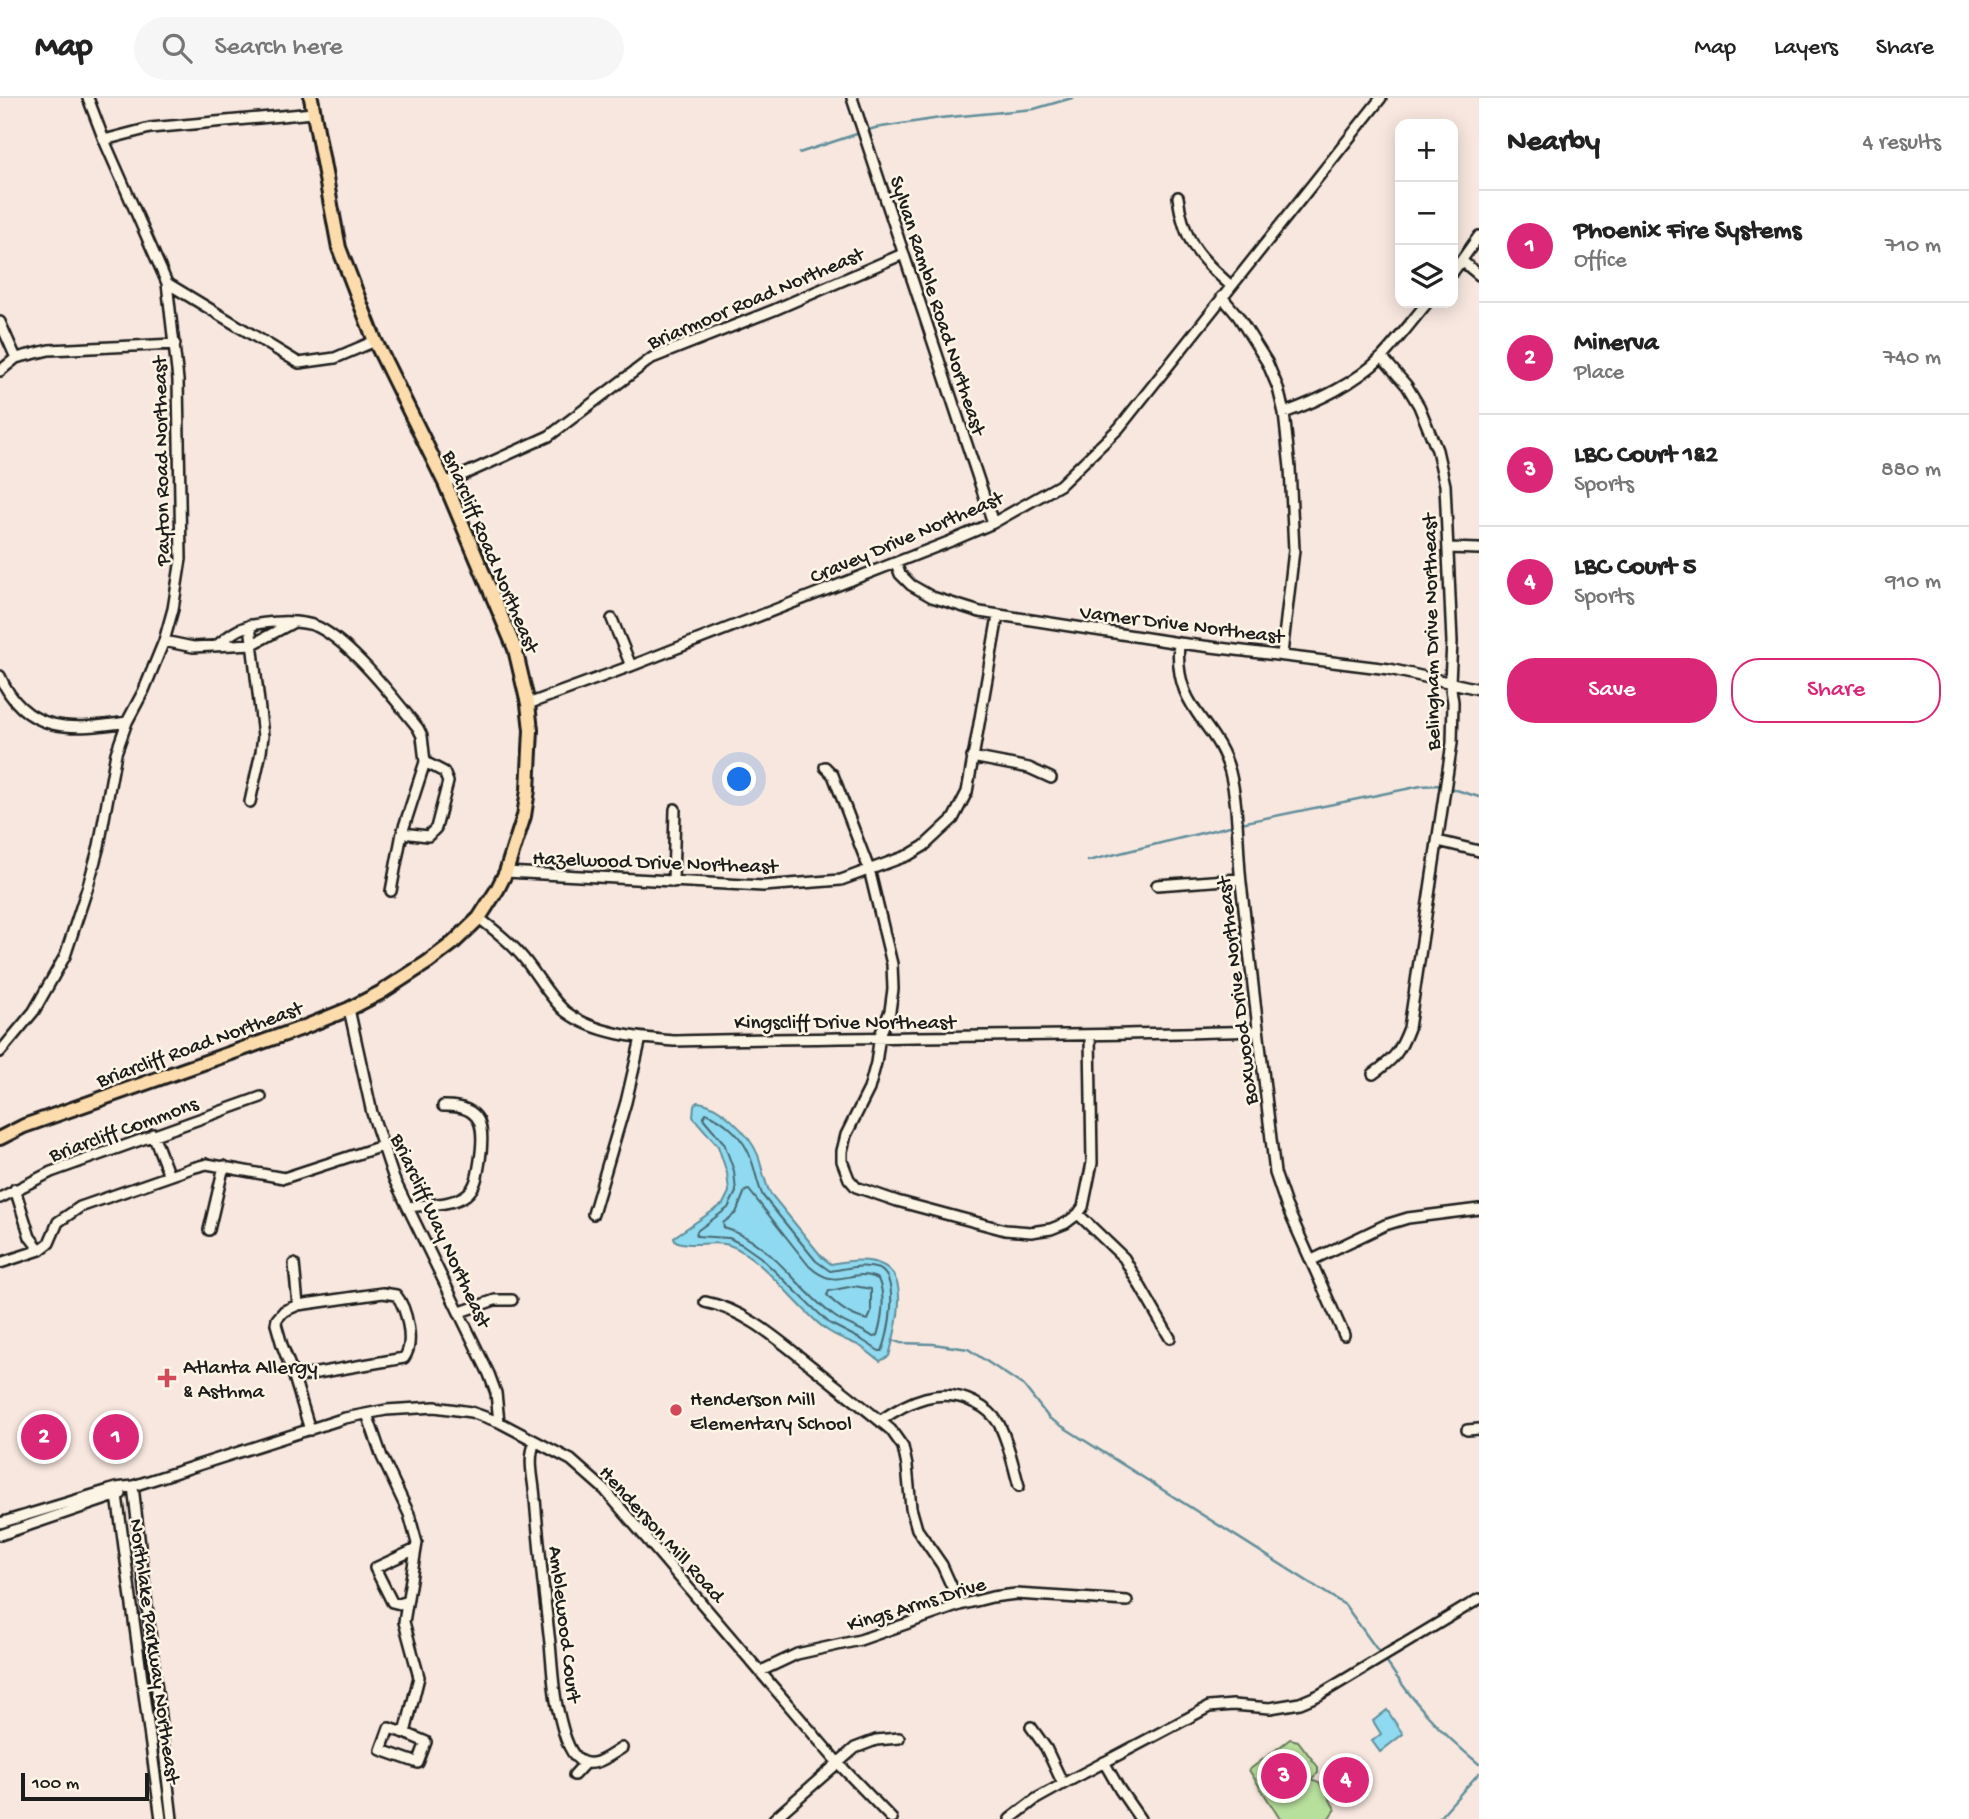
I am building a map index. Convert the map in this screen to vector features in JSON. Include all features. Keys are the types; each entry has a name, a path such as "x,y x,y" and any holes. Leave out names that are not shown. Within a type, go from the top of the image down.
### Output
{"main road":[{"name":"Briarcliff Road Northeast","path":"0,1138 24,1126 349,1009 380,993 453,943 478,918 506,872 517,839 528,790 531,730 515,649 445,484 375,341 339,248 311,98"}],"street":[{"name":"Payton Road Northeast","path":"0,1052 34,1011 65,956 101,836 116,753 127,722 164,642 173,610 181,559 175,344 167,283 88,98"},
{"name":"Sylvan Ramble Road Northeast","path":"852,98 993,523"},
{"name":"Cravey Drive Northeast","path":"528,704 896,563 993,523 1060,485 1119,428 1381,98"},
{"path":"104,140 150,128 313,113"},
{"path":"1178,197 1183,222 1194,248 1208,266 1230,285"},
{"path":"1458,266 1479,236"},
{"name":"Briarmoor Road Northeast","path":"445,484 549,436 652,358 774,310 903,254"},
{"path":"1462,261 1479,275"},
{"path":"167,283 299,363 335,358 375,341"},
{"path":"1222,297 1238,316 1267,362 1278,388 1283,412 1290,468 1294,550 1282,654"},
{"path":"1283,412 1326,397 1351,382 1381,357 1423,308"},
{"path":"0,322 16,358"},
{"path":"0,371 16,358 49,350 175,344"},
{"name":"Belingham Drive Northeast","path":"1373,1073 1392,1061 1409,1028 1452,743 1453,702 1450,682 1452,642 1445,485 1437,450 1419,405 1407,386 1381,357"},
{"path":"1448,548 1479,549"},
{"name":"Varner Drive Northeast","path":"896,563 900,574 911,585 932,597 998,616 1179,643 1389,669 1479,688"},
{"name":"Hazelwood Drive Northeast","path":"506,872 763,886 841,880 909,855 924,846 953,819 967,792 998,616"},
{"path":"612,619 631,666"},
{"path":"216,646 241,628 250,625 280,622 316,626 349,650 418,728 422,736 425,762 402,833 391,891"},
{"path":"164,642 193,647 253,644 292,623"},
{"path":"250,625 263,736 250,802"},
{"name":"Boxwood Drive Northeast","path":"1179,643 1178,672 1186,698 1219,746 1231,774 1240,879 1275,1173 1286,1205 1344,1335"},
{"path":"0,676 7,692 23,711 47,723 83,727 127,722"},
{"path":"972,757 1029,768 1051,778"},
{"path":"402,833 428,836 436,828 448,782 444,772 425,762"},
{"path":"825,767 833,775 869,869 892,964 890,1011 880,1035 869,1089 846,1135 842,1151 842,1161 849,1179 856,1187 897,1201 1006,1230 1031,1232 1066,1223 1078,1214 1086,1196 1092,1163 1090,1036"},
{"path":"673,882 676,809"},
{"path":"1438,841 1479,851"},
{"path":"1157,885 1240,879"},
{"name":"Kingscliff Drive Northeast","path":"478,918 520,953 568,1014 592,1026 641,1038 674,1041 880,1035 957,1038 1258,1031"},
{"name":"Briarcliff Way Northeast","path":"349,1009 382,1146 408,1207 489,1374 496,1393 499,1422"},
{"path":"593,1214 626,1102 641,1038"},
{"name":"Briarcliff Commons","path":"0,1198 51,1172 261,1097"},
{"path":"408,1207 458,1200 472,1194 484,1136 481,1123 466,1110 457,1106 443,1106"},
{"path":"153,1134 169,1176"},
{"path":"0,1263 52,1247 58,1222 80,1207 207,1164 284,1178 382,1146"},
{"path":"209,1230 224,1166"},
{"path":"15,1189 30,1237 40,1250"},
{"path":"1312,1260 1385,1225 1408,1218 1479,1209"},
{"path":"1078,1214 1124,1258 1170,1338"},
{"path":"294,1264 298,1305"},
{"path":"294,1377 390,1363 414,1353 404,1308 396,1295 383,1293 298,1305 284,1311 276,1324 310,1430"},
{"path":"460,1312 495,1300 512,1300"},
{"path":"705,1302 717,1304 751,1322 782,1343 891,1430 903,1447 908,1465 911,1508 916,1529 942,1564 960,1605"},
{"path":"880,1421 900,1407 934,1395 955,1395 973,1401 989,1410 998,1423 1019,1486"},
{"name":"Henderson Mill Road","path":"0,1535 133,1486 367,1414 386,1410 435,1408 471,1412 499,1422 571,1460 605,1490 838,1763 892,1819"},
{"path":"367,1414 382,1457 414,1528 416,1549 404,1622 419,1677 405,1733"},
{"path":"1467,1430 1479,1429"},
{"name":"Amblewood Court","path":"535,1442 531,1467 536,1532 557,1706 566,1738 576,1758 585,1763"},
{"name":"Northlake Parkway Northeast","path":"133,1486 172,1819"},
{"name":"Henderson Mill Road","path":"0,1523 117,1492"},
{"name":"Northlake Parkway Northeast","path":"117,1492 161,1819"},
{"path":"407,1601 400,1604 392,1602 375,1568 416,1549"},
{"name":"Kings Arms Drive","path":"761,1671 797,1654 860,1640 960,1605 992,1597 1016,1594 1127,1601"},
{"path":"1010,1819 1036,1799 1209,1707 1284,1707 1319,1695 1479,1599"},
{"path":"1031,1727 1046,1748 1063,1784"},
{"path":"390,1728 405,1733 426,1742 418,1763 380,1750 390,1728"},
{"path":"774,1819 855,1748 876,1740 899,1738"},
{"path":"574,1775 585,1763 596,1763 622,1748"},
{"path":"1104,1762 1140,1819"}],"green space":[{"path":"1290,1739 1298,1741 1318,1767 1318,1773 1311,1779 1319,1782 1322,1787 1353,1760 1361,1760 1368,1773 1366,1778 1337,1802 1327,1794 1335,1809 1328,1819 1280,1819 1249,1770"}],"water":[{"path":"697,1102 724,1114 748,1138 758,1155 770,1193 822,1257 831,1264 857,1260 876,1262 889,1269 896,1281 899,1296 889,1356 880,1361 858,1345 828,1331 766,1270 741,1251 729,1245 675,1241 674,1237 723,1204 729,1192 727,1173 718,1146 693,1117"},
{"path":"1387,1710 1403,1734 1380,1752 1372,1741 1381,1734 1373,1721"}],"waterway":[{"path":"799,153 875,128 940,118 1034,109 1072,98"},
{"path":"1241,823 1421,786 1440,785 1479,797"},
{"path":"1088,861 1234,825"},
{"path":"893,1340 968,1349 1024,1386 1049,1418 1345,1605 1381,1655"},
{"path":"1385,1660 1428,1716 1479,1764"},
{"path":"1438,1819 1479,1773"}],"place":[{"name":"Atlanta Allergy & Asthma","path":"167,1378"},
{"name":"Henderson Mill Elementary School","path":"676,1410"},
{"name":"Minerva","path":"44,1437"},
{"name":"Phoenix Fire Systems","path":"116,1437"},
{"name":"LBC Court 1&2","path":"1284,1776"},
{"name":"LBC Court 5","path":"1346,1780"}]}
